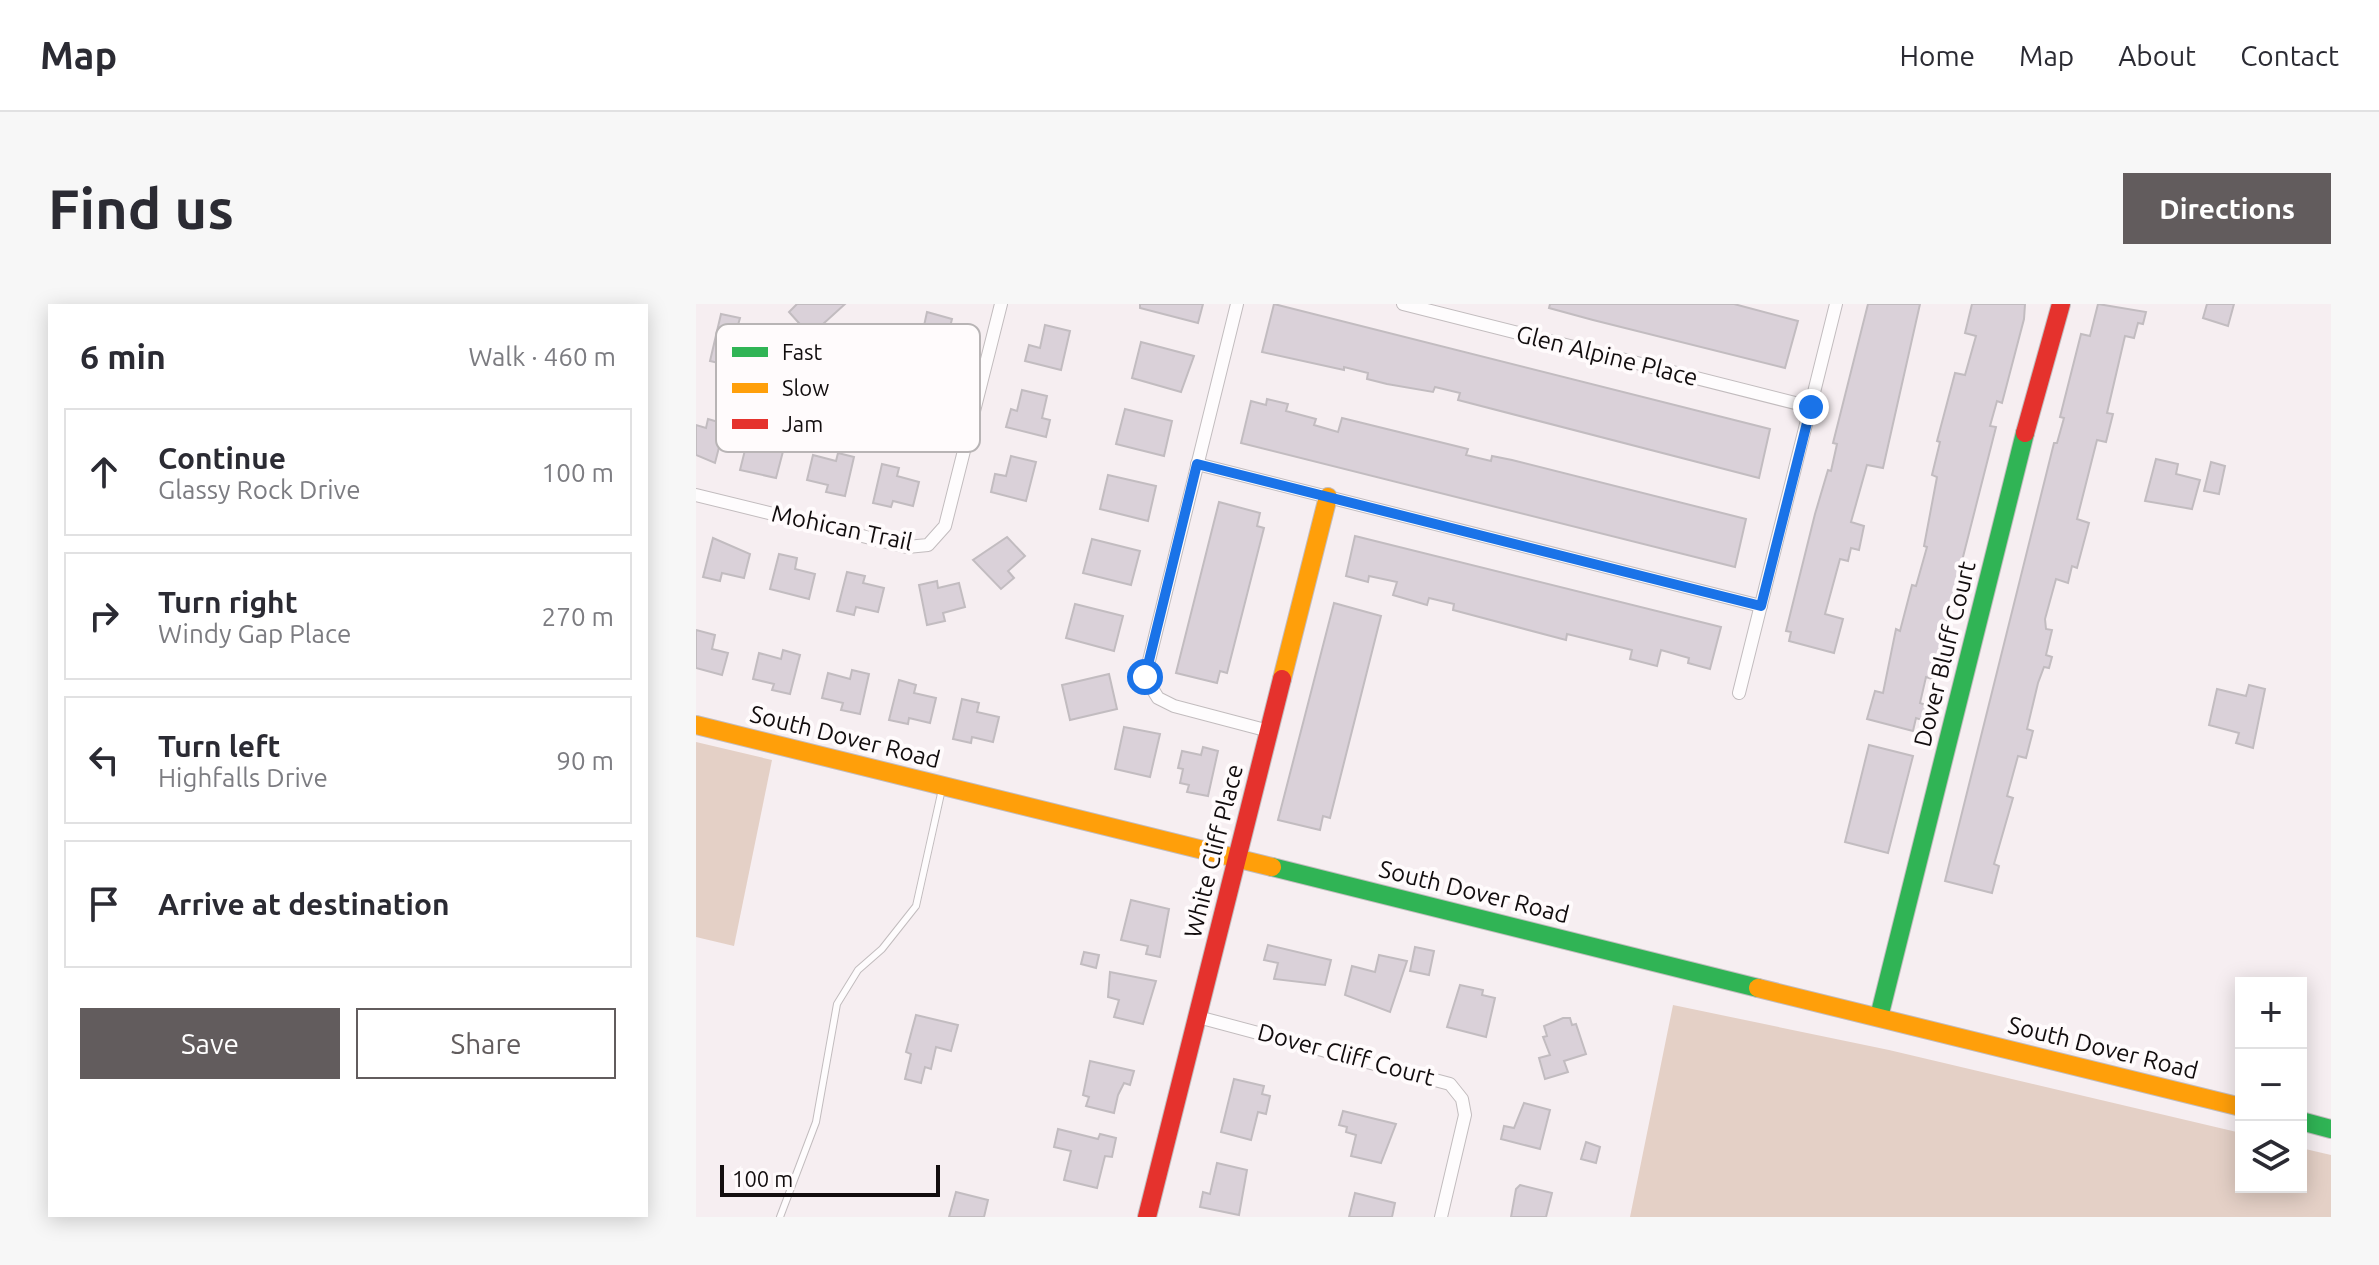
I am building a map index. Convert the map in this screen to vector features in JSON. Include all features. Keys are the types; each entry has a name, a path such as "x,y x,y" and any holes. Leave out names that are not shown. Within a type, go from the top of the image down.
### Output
{"street":[{"name":"Mohican Trail","path":"980,387 1001,304"},
{"path":"1237,304 1145,677 1158,698 1174,706 1269,731"},
{"name":"Glen Alpine Place","path":"1403,304 1811,407"},
{"path":"1739,693 1836,304"},
{"name":"Dover Bluff Court","path":"1879,1017 2030,414 2061,304"},
{"name":"Mohican Trail","path":"696,495 907,547 928,545 945,526 964,452"},
{"path":"1197,464 1761,606"},
{"name":"White Cliff Place","path":"1147,1217 1328,497"},
{"name":"South Dover Road","path":"696,725 2235,1106"},
{"name":"Dover Cliff Court","path":"1198,1017 1450,1084 1462,1099 1465,1115 1441,1217"},
{"path":"2307,1123 2331,1129"}],"lane":[{"path":"781,1216 816,1122 837,1004 858,970 882,949 916,906 943,786"}],"shaded area":[{"path":"696,742 772,760 734,946 696,937"},
{"path":"1673,1005 1889,1050 2235,1132 2235,1193 2307,1193 2307,1149 2331,1155 2331,1217 1630,1217"}],"building":[{"path":"797,304 845,304 823,324 800,324 789,312"},
{"path":"1140,304 1203,304 1198,323 1140,308"},
{"path":"1274,304 1770,429 1759,478 1458,400 1460,393 1435,387 1433,392 1387,384 1367,379 1368,373 1262,352"},
{"path":"1550,304 1734,304 1798,321 1785,368 1593,320 1549,308"},
{"path":"1868,304 1920,304 1883,468 1867,465 1851,522 1864,526 1859,550 1851,548 1848,561 1840,559 1825,614 1843,619 1834,653 1789,641 1791,632 1786,631 1815,514 1828,470 1831,471 1837,444 1833,443"},
{"path":"1972,304 2025,304 2024,319 2002,403 1997,401 1990,426 1996,427 1932,679 1926,677 1920,703 1926,705 1922,720 1916,718 1913,731 1867,719 1875,691 1883,693 1896,629 1900,631 1912,585 1916,586 1927,547 1924,546 1937,477 1932,475 1940,442 1937,441 1955,373 1965,375 1976,336 1965,333"},
{"path":"2098,304 2146,312 2143,324 2138,323 2134,338 2125,336 2107,413 2113,414 2106,442 2097,440 2077,519 2089,523 2077,568 2072,566 2068,583 2056,579 2045,619 2046,629 2052,630 2046,655 2052,657 2049,668 2044,667 2038,683 2027,729 2033,731 2026,758 2018,756 2007,796 2013,798 1994,864 1999,866 1992,893 1945,881 2054,443 2057,443 2064,418 2060,417 2081,334 2090,336"},
{"path":"2207,304 2234,304 2228,326 2203,318"},
{"path":"927,312 952,319 951,324 924,324"},
{"path":"721,314 740,318 738,324 719,324"},
{"path":"1045,325 1070,331 1061,370 1025,361 1029,345 1040,348"},
{"path":"716,335 716,362 710,361"},
{"path":"1141,342 1194,356 1181,392 1132,378"},
{"path":"1022,390 1047,396 1042,418 1050,420 1046,437 1006,427 1011,409 1017,411"},
{"path":"1267,399 1288,404 1286,411 1316,419 1314,425 1338,432 1342,418 1468,449 1466,455 1491,461 1492,456 1512,460 1746,519 1735,567 1241,443 1251,401 1266,405"},
{"path":"1125,409 1172,421 1164,456 1116,444"},
{"path":"708,419 716,421 718,452 715,463 696,455 696,425 706,428"},
{"path":"744,452 783,452 776,478 740,470"},
{"path":"838,453 854,457 845,496 826,492 828,485 807,480 813,455 836,461"},
{"path":"1011,456 1036,462 1026,501 991,492 995,474 1006,476"},
{"path":"2156,459 2178,464 2176,474 2200,480 2192,509 2145,501"},
{"path":"2211,462 2225,466 2219,494 2204,491"},
{"path":"882,464 899,468 897,476 919,482 913,506 893,501 891,507 873,503"},
{"path":"1108,475 1156,486 1148,521 1100,509"},
{"path":"1219,502 1260,513 1257,526 1264,528 1227,673 1220,671 1217,683 1176,673"},
{"path":"1355,536 1721,627 1710,669 1688,663 1689,658 1661,650 1657,666 1630,659 1632,650 1567,634 1566,640 1453,610 1454,604 1429,598 1427,605 1393,595 1397,582 1369,576 1368,582 1346,576"},
{"path":"1007,537 1025,556 1008,571 1014,578 1001,589 973,560"},
{"path":"713,538 750,554 744,578 722,573 720,581 703,577"},
{"path":"1092,539 1140,551 1131,585 1083,573"},
{"path":"779,554 797,558 795,569 815,574 809,599 770,589"},
{"path":"847,572 865,576 863,583 884,588 878,612 856,607 854,615 837,611"},
{"path":"937,581 938,588 959,583 965,607 943,613 945,621 927,625 919,585"},
{"path":"1334,603 1381,616 1330,818 1323,816 1320,830 1278,820"},
{"path":"1075,604 1123,616 1114,651 1066,638"},
{"path":"696,630 715,635 712,649 728,653 722,675 696,668"},
{"path":"783,650 800,655 790,694 772,690 774,684 753,679 759,653 781,659"},
{"path":"852,670 869,674 860,714 841,710 843,703 822,698 828,673 850,679"},
{"path":"1109,674 1117,709 1070,720 1062,685"},
{"path":"899,680 916,685 914,693 936,698 930,723 909,718 908,724 889,720"},
{"path":"2249,685 2265,689 2253,748 2236,743 2239,733 2209,725 2217,689 2246,696"},
{"path":"962,699 979,703 977,712 999,717 993,742 972,737 971,743 953,739"},
{"path":"1124,727 1160,734 1150,777 1115,769"},
{"path":"1869,745 1913,756 1888,853 1845,842"},
{"path":"1203,747 1218,751 1208,796 1187,792 1189,785 1180,783 1183,769 1178,768 1182,751 1201,755"},
{"path":"1131,900 1169,909 1160,957 1146,954 1148,946 1121,940"},
{"path":"1268,945 1331,960 1325,985 1274,979 1278,963 1264,960"},
{"path":"1415,947 1434,951 1429,975 1410,971"},
{"path":"1084,952 1099,955 1096,968 1081,964"},
{"path":"1379,955 1407,961 1390,1012 1345,995 1352,966 1375,972"},
{"path":"1110,972 1156,981 1143,1024 1114,1017 1119,1000 1108,997"},
{"path":"1460,985 1483,990 1482,995 1495,998 1486,1037 1447,1027"},
{"path":"916,1015 958,1025 951,1051 936,1047 931,1069 925,1067 921,1083 905,1079 911,1054 906,1052"},
{"path":"1570,1018 1572,1025 1576,1024 1586,1054 1564,1061 1568,1072 1545,1079 1539,1058 1550,1055 1543,1037 1547,1036 1544,1026"},
{"path":"1090,1061 1134,1071 1130,1085 1124,1083 1118,1095 1114,1113 1086,1106 1089,1097 1083,1095"},
{"path":"1234,1079 1264,1086 1262,1094 1270,1096 1266,1114 1258,1112 1251,1140 1221,1132"},
{"path":"1524,1103 1550,1110 1540,1149 1501,1139 1504,1126 1514,1128"},
{"path":"1343,1111 1396,1124 1381,1163 1351,1156 1356,1135 1346,1132 1347,1127 1339,1125"},
{"path":"1058,1129 1098,1139 1100,1134 1116,1138 1112,1157 1105,1156 1097,1188 1064,1180 1071,1151 1054,1147"},
{"path":"1586,1142 1600,1147 1596,1163 1581,1159"},
{"path":"1217,1163 1247,1170 1239,1215 1200,1207 1203,1192 1210,1194"},
{"path":"1520,1185 1552,1193 1546,1217 1511,1217 1516,1189"},
{"path":"956,1192 988,1200 984,1217 949,1217"},
{"path":"1355,1193 1395,1203 1392,1217 1349,1217"}],"traffic: fast":[{"path":"1879,1017 2025,433"},
{"path":"1272,867 1758,988"},
{"path":"2307,1123 2331,1129"}],"traffic: slow":[{"path":"1282,679 1328,497"},
{"path":"696,725 1272,867"},
{"path":"1758,988 2235,1106"}],"traffic: jam":[{"path":"2025,433 2061,304"},
{"path":"1147,1217 1282,679"}],"route":[{"path":"1145,677 1145,666 1197,464 1761,606 1811,407"}]}
